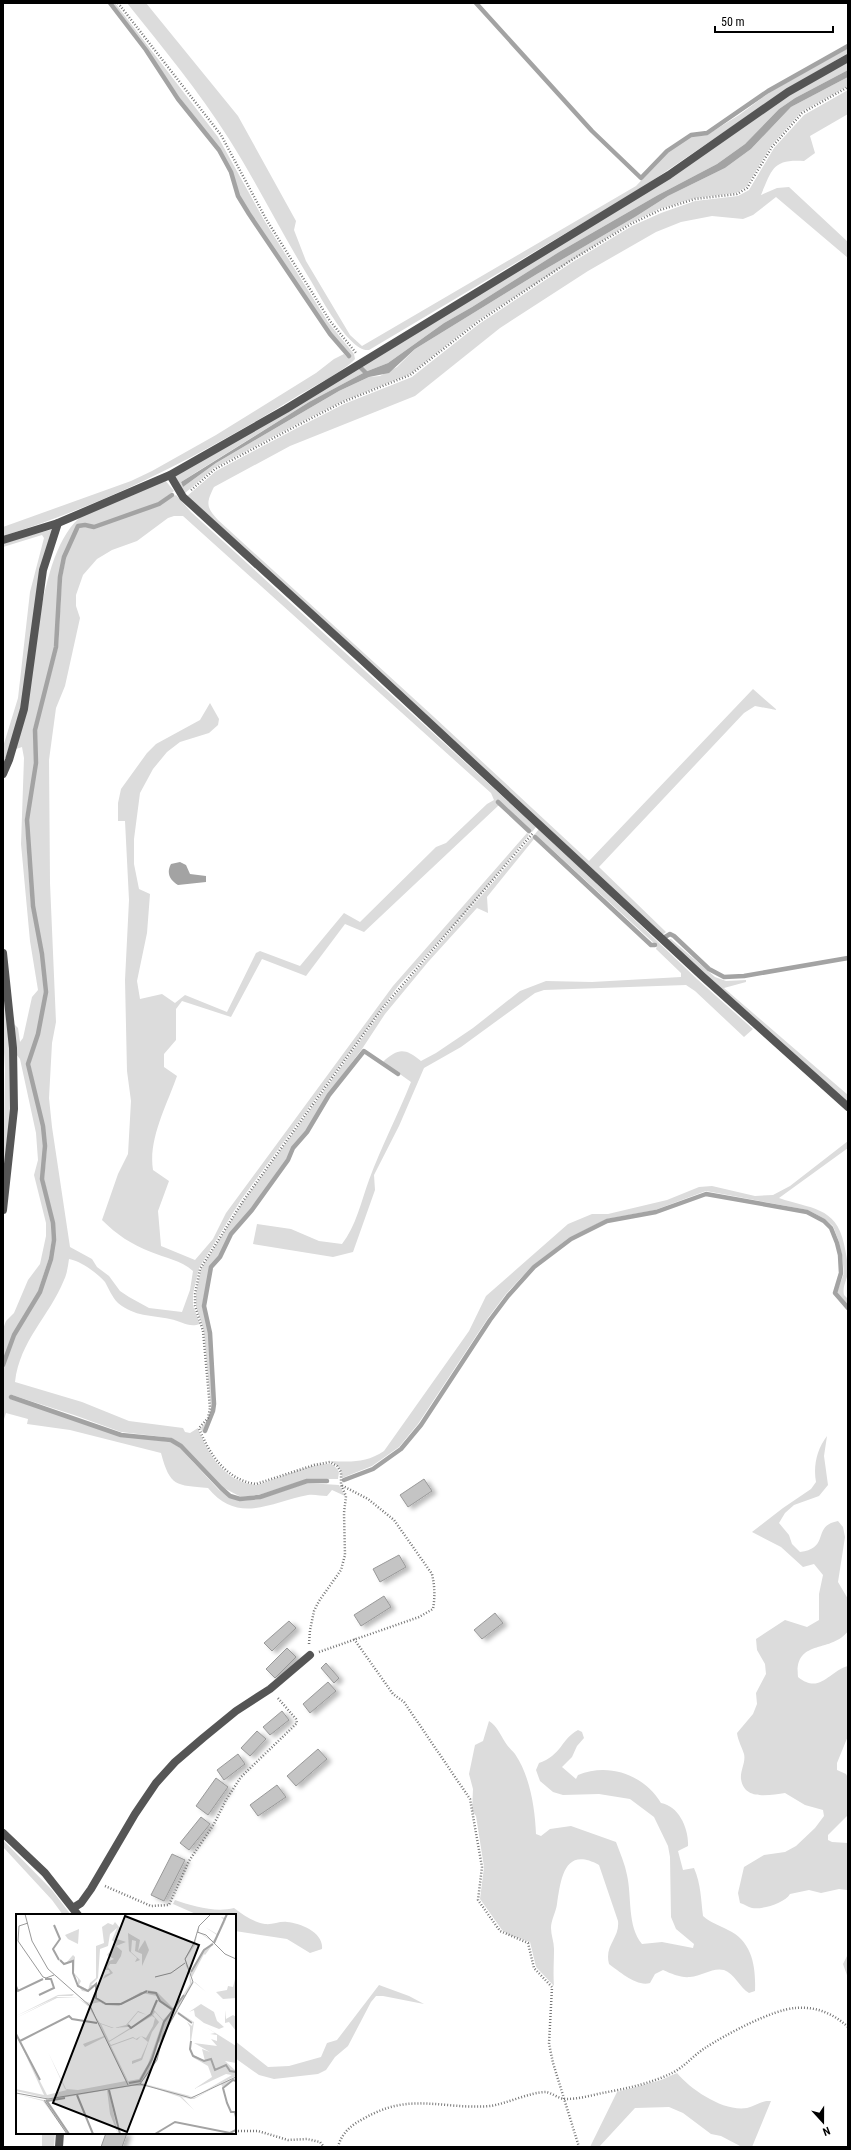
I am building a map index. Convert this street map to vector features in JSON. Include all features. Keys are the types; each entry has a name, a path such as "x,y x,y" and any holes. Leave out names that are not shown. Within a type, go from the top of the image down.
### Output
{"street":[{"path":"3,540 58,523 170,475 286,409 362,361 669,176 788,92 848,58"},
{"path":"170,475 183,497 541,824 702,976 848,1107"},
{"path":"3,774 9,760 24,710 43,570 58,523"},
{"path":"3,953 13,1048 14,1109 3,1210"},
{"path":"3,1833 45,1873 76,1912 135,1814 156,1783 175,1762 236,1711 270,1689 310,1655"},
{"path":"59,2147 60,2134"}],"path":[{"path":"118,3 221,135 270,225 330,321 362,361"},
{"path":"183,497 215,469 343,402 410,375 478,322 570,261 631,224 660,210 695,199 737,194 747,188 772,147 802,113 848,87"},
{"path":"341,1485 368,1499 394,1520 432,1574 434,1584 433,1610 418,1618 310,1655 310,1630 314,1611 319,1601 341,1570 345,1555 344,1513 346,1496 341,1485 341,1472 337,1466 330,1462 314,1465 256,1484 247,1483 237,1479 229,1473 209,1450 199,1428 208,1418 210,1408 203,1331 195,1306 195,1294 200,1269 242,1201 381,1010 541,824"},
{"path":"354,1639 393,1694 404,1702 470,1799 482,1867 478,1900 500,1932 528,1943 534,1968 552,1987 549,2044 553,2063 579,2147"},
{"path":"95,1882 151,1906 169,1905 188,1861 214,1824 226,1800 241,1777 297,1723 296,1719 270,1689"},
{"path":"338,2147 340,2139 353,2124 384,2107 405,2103 490,2106 546,2092 565,2099 603,2093 660,2078 675,2071 704,2048 732,2032 767,2016 795,2008 825,2012 837,2017 848,2027"},
{"path":"236,2131 258,2132 288,2140 307,2139 320,2142 324,2147"}],"shaded area":[{"path":"112,3 115,3 218,137 264,220 328,322 354,354 355,359 335,374 190,458 118,493 80,509 3,536 3,527 131,481 152,471 216,435 316,373 334,359 344,354 347,357 350,355 331,333 250,213 239,195 232,171 220,149 180,98 147,49"},
{"path":"127,3 146,3 238,116 296,221 294,230 306,261 350,335 362,346 636,186 668,152 691,136 707,135 739,115 770,92 848,48 848,53 787,89 640,189 369,350 361,349 353,343 336,322 300,263 240,156 180,70"},
{"path":"848,61 848,70 795,98 779,109 745,144 717,164 658,195 559,252 444,323 388,363 365,372 309,402 181,482 183,487 216,463 339,391 369,377 380,376 397,367 415,349 537,274 668,196 725,168 751,149 791,107 848,77 848,86 801,112 771,146 746,187 736,193 695,198 659,209 630,223 477,321 410,374 343,401 214,468 184,494 171,477 670,177 789,93"},
{"path":"848,70 848,77 791,107 751,149 725,168 668,196 537,274 415,349 389,373 369,377 339,391 216,463 183,487 181,482 309,402 365,372 388,363 444,323 559,252 658,195 717,164 745,144 779,109 795,98"},
{"path":"848,90 848,114 810,136 815,153 804,161 786,162 775,168 771,172 761,195 777,188 789,187 848,242 848,258 776,197 753,215 743,219 712,216 681,222 656,232 588,271 500,328 415,396 290,446 214,487 208,505 211,512 218,520 589,861 753,689 777,710 755,706 744,713 599,867 666,932 661,936 186,497 216,471 344,404 412,377 479,324 571,263 632,226 661,213 695,201 738,196 749,190 774,148 804,115"},
{"path":"165,480 174,491 158,503 94,526 84,524 77,525 63,556 59,577 55,647 33,730 35,763 25,820 31,906 41,954 44,992 37,1034 27,1064 42,1126 44,1146 41,1179 51,1223 52,1240 49,1258 38,1292 13,1334 3,1360 3,1329 6,1321 14,1313 28,1280 40,1264 46,1236 46,1223 34,1175 38,1160 36,1133 20,1059 16,1054 14,1024 18,1028 20,1042 23,1038 32,997 38,990 30,941 21,844 24,758 22,747 16,749 23,723 45,589 54,559 67,533 83,515"},
{"path":"176,495 191,512 536,827 532,832 499,801 499,805 364,932 345,924 306,976 262,959 231,1017 182,1001 176,1009 176,1040 164,1054 164,1067 177,1076 159,1122 153,1146 152,1158 153,1170 169,1181 158,1211 161,1246 195,1260 213,1239 226,1213 393,986 527,833 529,835 465,913 399,985 241,1200 199,1268 193,1294 193,1306 200,1324 188,1325 174,1320 143,1315 124,1308 112,1296 105,1282 98,1275 84,1265 69,1259 66,1275 58,1293 29,1341 18,1367 15,1382 82,1402 129,1421 183,1428 185,1432 190,1433 198,1428 207,1448 219,1466 235,1479 245,1483 256,1485 305,1468 323,1464 333,1465 339,1472 338,1479 307,1479 259,1495 241,1497 222,1487 182,1445 172,1438 121,1432 12,1395 11,1399 121,1436 171,1442 180,1448 219,1490 240,1501 260,1499 307,1483 339,1485 345,1496 332,1490 327,1496 308,1495 268,1506 243,1508 231,1506 219,1499 208,1488 181,1485 176,1482 171,1478 164,1464 161,1453 70,1430 27,1424 28,1419 6,1413 3,1422 3,1371 15,1336 41,1292 52,1259 55,1240 54,1223 44,1179 47,1146 30,1064 39,1035 47,992 44,954 34,906 28,820 37,763 36,731 58,647 62,577 66,557 79,527 94,528 159,505","holes":["183,516 491,793 494,800 487,804 446,843 436,847 360,922 344,913 300,966 260,951 256,953 227,1012 185,995 175,1003 162,994 140,999 137,981 147,933 150,894 139,889 134,864 134,839 140,793 153,769 167,752 180,742 209,733 218,725 219,719 210,703 200,720 156,744 147,753 121,789 118,803 118,821 125,821 129,900 125,980 127,1071 131,1101 128,1154 118,1174 102,1220 119,1235 137,1246 178,1262 193,1271 190,1290 182,1312 149,1308 129,1297 120,1291 109,1276 97,1267 92,1259 70,1247 49,1098 52,1043 56,1022 50,883 49,760 56,708 65,686 80,618 76,606 76,595 83,575 97,559 112,550 137,541 168,518"]},
{"path":"54,529 21,709 3,766 3,747 18,698 30,592 44,538 42,535 3,547 3,542"},
{"path":"539,829 697,979 753,1029 744,1037 695,991 686,985 544,990 535,993 461,1047 424,1068 399,1126 374,1175 375,1190 353,1252 333,1257 253,1244 257,1224 291,1229 319,1241 342,1244 355,1222 369,1180 411,1082 383,1062 388,1057 402,1051 421,1061 436,1053 473,1028 520,991 546,981 592,982 681,977 681,973 656,949 657,946 535,834"},
{"path":"532,837 534,839 487,897 488,913 477,908 428,962 385,1014 362,1049 328,1094 306,1131 292,1147 286,1160 250,1210 230,1233 219,1256 210,1266 202,1306 209,1333 213,1404 210,1417 202,1432 201,1428 209,1418 211,1408 204,1331 196,1306 196,1294 201,1269 243,1202 382,1011"},
{"path":"180,862 186,865 190,874 206,876 206,882 178,885 175,883 171,879 169,870 171,864"},
{"path":"671,939 715,977 726,981 746,980 746,982 724,988 848,1095 848,1105 666,940"},
{"path":"3,973 10,1048 11,1109 3,1185 5,1070 3,1033"},
{"path":"848,1141 848,1148 779,1198 811,1207 828,1216 835,1222 844,1244 847,1258 848,1272 844,1286 844,1295 848,1299 848,1305 837,1292 844,1273 839,1242 833,1226 825,1219 808,1210 706,1191 655,1210 607,1219 570,1237 532,1266 506,1294 488,1318 418,1424 399,1447 372,1466 342,1478 339,1468 330,1461 365,1460 384,1451 469,1331 486,1296 568,1224 592,1214 608,1214 667,1200 699,1187 712,1186 755,1196 773,1195 790,1186"},
{"path":"827,1436 824,1456 828,1485 819,1496 794,1505 785,1513 779,1523 789,1535 792,1544 800,1552 809,1550 815,1546 819,1542 825,1527 838,1521 843,1527 845,1537 838,1582 848,1599 848,1631 841,1638 808,1651 802,1657 798,1665 798,1677 812,1684 818,1683 848,1666 848,1736 837,1763 837,1770 846,1774 848,1778 848,1815 828,1835 828,1840 832,1842 848,1843 848,1902 847,1890 839,1889 821,1893 809,1890 790,1894 783,1900 773,1905 761,1908 752,1908 740,1903 738,1893 744,1867 764,1855 785,1852 796,1846 815,1828 824,1816 823,1810 805,1805 785,1793 765,1795 752,1794 743,1786 741,1779 744,1754 737,1733 753,1714 757,1704 756,1693 766,1674 765,1664 757,1650 756,1639 785,1620 807,1627 819,1620 819,1594 823,1575 814,1564 803,1567 781,1547 752,1532 811,1489 816,1482 815,1470 818,1452"},
{"path":"489,1721 515,1754 524,1772 531,1792 536,1834 541,1836 550,1829 571,1826 616,1842 627,1875 634,1929 642,1944 662,1942 693,1948 694,1944 676,1929 671,1917 670,1857 668,1846 654,1817 630,1799 599,1794 563,1795 553,1792 540,1781 536,1770 539,1763 552,1756 572,1734 578,1730 582,1732 584,1738 577,1746 572,1757 562,1767 576,1779 578,1775 590,1771 602,1770 625,1774 635,1778 645,1785 654,1793 661,1803 667,1805 678,1813 685,1826 688,1839 688,1846 678,1851 683,1870 694,1868 699,1886 703,1916 736,1935 747,1948 751,1955 755,1972 755,1991 749,1993 731,1974 720,1969 687,1977 663,1970 655,1974 650,1983 645,1984 634,1981 609,1964 608,1957 610,1947 617,1932 618,1921 599,1865 587,1860 571,1862 566,1868 560,1885 551,1925 554,1944 554,1986 536,1967 530,1942 509,1935 502,1930 480,1899 484,1867 476,1816 472,1811 473,1789 469,1774 475,1745 483,1741"},
{"path":"3,1840 52,1890 70,1914 62,1914 52,1900 3,1847"},
{"path":"175,1900 212,1909 220,1910 234,1908 252,1920 265,1924 284,1922 299,1924 310,1930 319,1938 322,1943 322,1949 310,1953 287,1939 236,1931 236,1914 196,1914 173,1904"},
{"path":"848,1954 848,1978 843,1964"},
{"path":"379,1985 409,1996 424,2004 376,1996 371,2002 348,2046 335,2057 326,2070 318,2074 274,2079 259,2075 236,2059 236,2042 268,2067 289,2066 321,2057 327,2043 337,2040"},
{"path":"677,2073 699,2093 728,2107 747,2108 764,2101 771,2101 752,2147 742,2147 721,2136 711,2134 683,2113 669,2107 635,2108 599,2147 590,2147 617,2092 661,2080"},
{"path":"42,2134 55,2134 54,2147 42,2147"}],"building":[{"path":"424,1479 432,1491 408,1507 400,1495"},
{"path":"399,1555 406,1567 380,1582 373,1569"},
{"path":"384,1596 391,1607 361,1626 354,1615"},
{"path":"495,1613 503,1623 482,1639 474,1630"},
{"path":"289,1621 296,1628 272,1651 264,1643"},
{"path":"287,1648 296,1657 275,1678 266,1669"},
{"path":"326,1663 339,1678 334,1683 321,1668"},
{"path":"328,1682 336,1691 310,1713 303,1704"},
{"path":"282,1711 289,1720 270,1735 263,1727"},
{"path":"257,1731 266,1739 250,1756 241,1748"},
{"path":"318,1749 327,1759 296,1786 287,1776"},
{"path":"238,1754 245,1764 224,1780 217,1770"},
{"path":"216,1778 228,1787 208,1815 196,1806"},
{"path":"277,1785 286,1797 258,1816 250,1805"},
{"path":"201,1817 210,1824 189,1850 180,1843"},
{"path":"172,1854 185,1860 164,1901 151,1895"},
{"path":"106,2134 127,2134 122,2147 101,2147"}],"waterway":[{"path":"110,3 146,50 178,99 219,150 231,172 238,196 249,214 330,334 349,356"},
{"path":"476,3 592,131 641,178 667,151 691,135 707,133 768,91 848,46"},
{"path":"361,368 365,372"},
{"path":"3,1365 14,1335 40,1292 51,1259 54,1240 53,1223 42,1179 45,1146 43,1126 28,1064 38,1034 46,992 42,954 33,906 27,820 36,763 35,730 56,647 60,577 64,557 78,526 85,525 94,527 159,504 172,495"},
{"path":"498,802 529,831"},
{"path":"535,837 651,945 655,945"},
{"path":"665,937 670,934 674,936 709,969 724,977 744,976 848,958"},
{"path":"205,1431 213,1411 214,1404 210,1333 204,1306 211,1267 220,1257 231,1234 252,1210 288,1160 293,1148 307,1132 329,1095 364,1051 398,1074"},
{"path":"344,1480 373,1469 401,1449 421,1425 490,1320 508,1296 534,1267 571,1239 607,1221 656,1212 706,1194 807,1212 824,1221 831,1228 840,1255 841,1273 835,1293 848,1308"},
{"path":"11,1397 121,1435 171,1440 181,1446 230,1496 240,1499 260,1497 307,1481 327,1481"}]}
